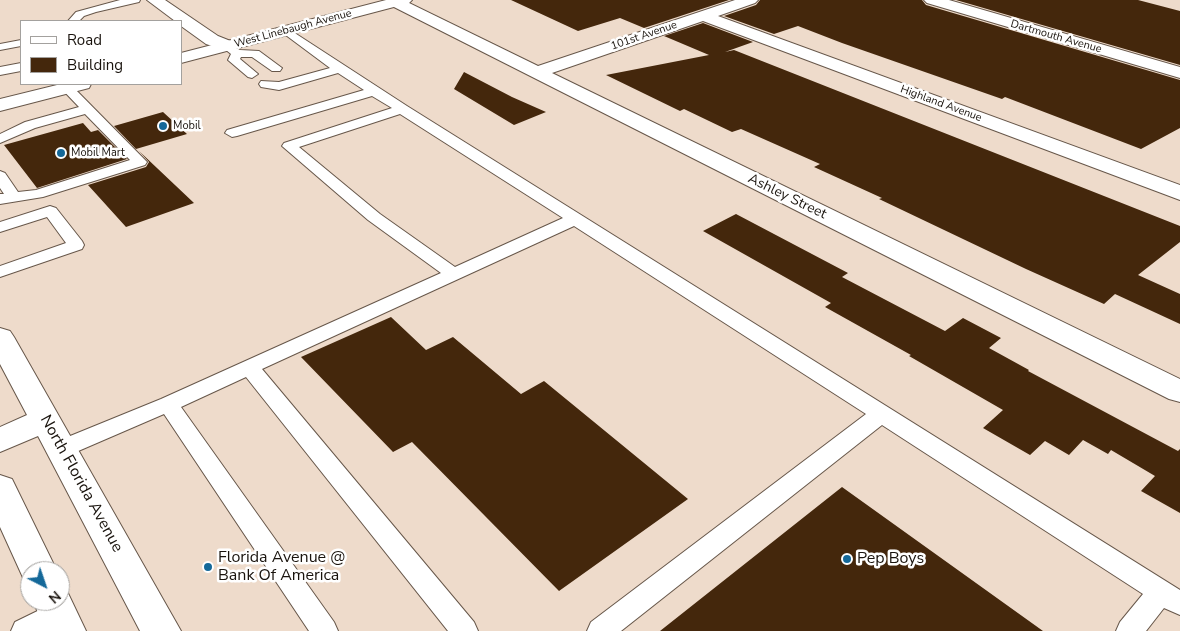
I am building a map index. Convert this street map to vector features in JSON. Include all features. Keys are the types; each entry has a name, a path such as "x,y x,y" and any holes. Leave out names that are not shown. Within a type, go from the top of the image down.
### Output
{"street":[{"path":"155,0 212,40 232,49"},
{"name":"101st Avenue","path":"537,72 750,0"},
{"name":"Dartmouth Avenue","path":"932,0 1180,73"},
{"name":"West Linebaugh Avenue","path":"182,58 232,49 287,31 399,1"},
{"name":"Ashley Street","path":"399,1 537,72 1180,392"},
{"name":"Highland Avenue","path":"703,16 1180,193"},
{"path":"0,105 71,85"},
{"name":"North Florida Avenue","path":"0,337 162,631"},
{"path":"0,440 54,434"},
{"path":"5,510 33,561"}],"lane":[{"path":"74,20 86,12 116,2 134,0"},
{"path":"287,31 374,91 1170,598 1130,631"},
{"path":"0,47 20,43"},
{"path":"252,74 234,60 232,49 255,54 276,68"},
{"path":"293,72 336,66"},
{"path":"265,84 279,86 336,66"},
{"path":"0,71 20,67"},
{"path":"0,176 7,198 38,194 140,162 87,109 71,85"},
{"path":"232,133 374,91"},
{"path":"402,108 289,146 374,217 454,273"},
{"path":"0,139 30,125 87,109"},
{"path":"0,272 76,245 38,194"},
{"path":"0,227 50,210"},
{"path":"54,434 168,404 575,219"},
{"path":"248,366 464,631"},
{"path":"168,404 324,631"},
{"path":"601,631 881,414"},
{"path":"24,631 58,615"}],"building":[{"path":"511,0 729,0 644,28 620,18 578,31"},
{"path":"760,0 922,0 926,5 1180,80 1180,128 1141,149 1005,97 1002,99 798,26 774,34 724,16 756,5"},
{"path":"956,0 1138,0 1180,11 1180,65"},
{"path":"703,23 753,42 725,52 734,50 1180,226 1180,242 1138,275 1180,294 1180,324 1115,294 1104,304 1026,269 879,199 882,198 814,167 820,164 741,129 732,132 684,109 680,111 606,75 709,55 664,36"},
{"path":"464,72 546,112 514,125 454,89"},
{"path":"163,112 187,134 136,149 114,126"},
{"path":"83,123 91,132 98,130 127,159 37,188 4,145"},
{"path":"139,151 194,203 126,227 88,185 146,167 149,162"},
{"path":"736,214 848,273 842,277 945,331 963,318 1001,338 989,348 1028,371 1178,451 1180,449 1180,513 1141,491 1155,476 1111,450 1108,454 1083,440 1069,455 1045,441 1030,455 983,428 1003,410 909,356 911,355 825,307 831,303 703,231"},
{"path":"391,317 426,350 453,337 521,394 544,381 688,499 559,591 412,442 393,452 301,357"},
{"name":"Pep Boys","path":"842,487 1043,631 660,631"}],"place":[{"name":"Mobil","path":"163,126"},
{"name":"Mobil Mart","path":"61,153"},
{"name":"Pep Boys","path":"847,559"},
{"name":"Florida Avenue @ Bank Of America","path":"208,567"}]}
